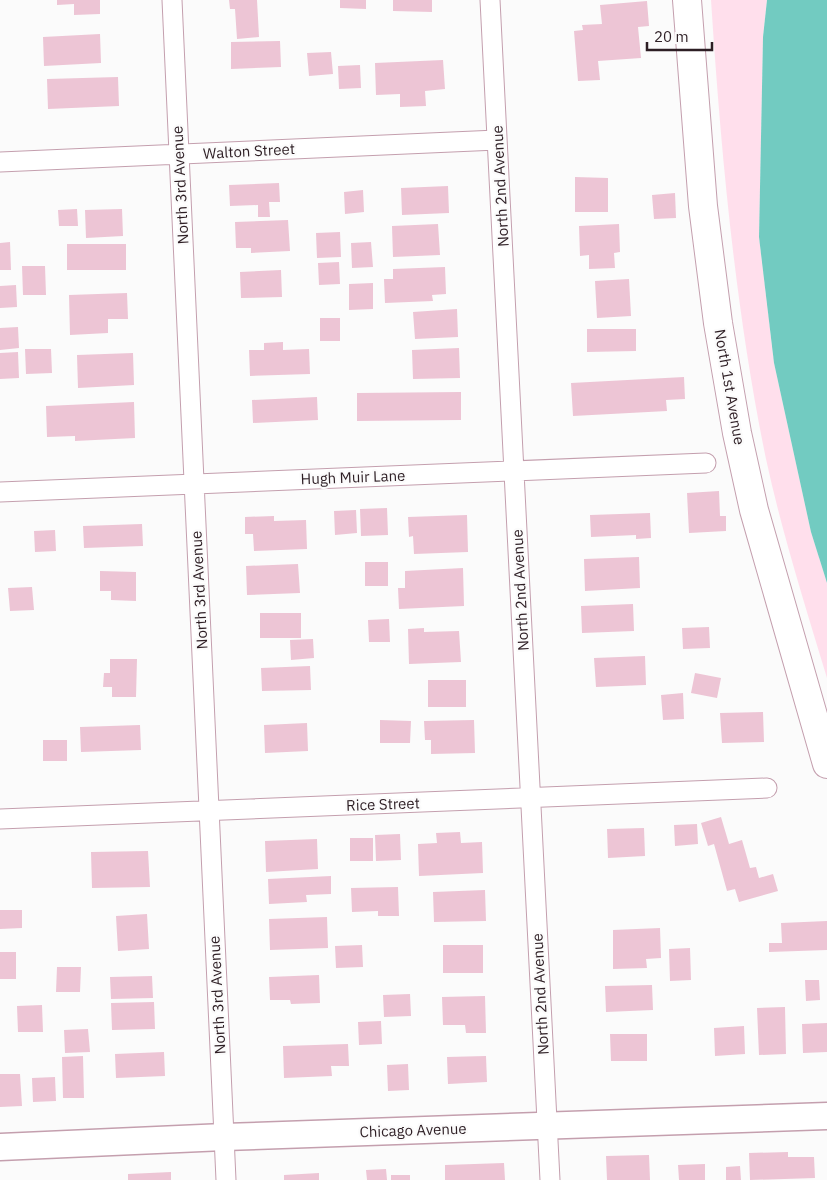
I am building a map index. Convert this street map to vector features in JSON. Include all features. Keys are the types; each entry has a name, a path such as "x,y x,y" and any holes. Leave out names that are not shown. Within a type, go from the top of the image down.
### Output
{"main road":[{"name":"North 1st Avenue","path":"687,0 704,206 718,323 737,433 754,510 827,764"},
{"name":"Chicago Avenue","path":"0,1147 224,1137 827,1116"}],"street":[{"name":"North 3rd Avenue","path":"172,0 226,1180"},
{"name":"North 2nd Avenue","path":"490,0 550,1180"},
{"name":"Walton Street","path":"0,162 497,140"},
{"name":"Hugh Muir Lane","path":"0,492 706,463"},
{"name":"Rice Street","path":"0,819 766,788"}],"shaded area":[{"path":"711,0 767,0 763,37 759,237 774,363 811,532 827,583 827,678 779,514 755,402 731,230 719,115"}],"water":[{"path":"767,0 827,0 827,583 811,532 774,363 759,237 763,37"}],"building":[{"path":"57,0 100,0 100,14 74,15 74,4 57,5"},
{"path":"229,0 257,0 259,37 237,39 235,9 230,9"},
{"path":"340,0 366,0 366,9 340,8"},
{"path":"393,0 432,0 432,12 393,11"},
{"path":"647,1 649,26 638,27 641,58 598,61 600,80 578,81 574,31 583,30 582,25 602,24 600,5"},
{"path":"100,34 101,63 44,66 43,37"},
{"path":"280,41 281,67 231,69 231,42"},
{"path":"331,52 333,74 309,76 307,53"},
{"path":"443,60 445,89 425,91 426,106 400,107 400,94 376,95 375,63"},
{"path":"360,65 361,88 339,89 338,66"},
{"path":"118,77 119,106 48,109 47,79"},
{"path":"575,177 608,178 608,212 575,212"},
{"path":"279,183 280,202 269,202 270,217 258,217 258,205 230,206 229,185"},
{"path":"448,186 449,213 402,215 401,188"},
{"path":"363,190 364,212 345,214 344,192"},
{"path":"675,193 676,218 654,219 652,195"},
{"path":"77,209 78,226 59,226 58,210"},
{"path":"122,209 123,236 86,238 85,210"},
{"path":"288,220 290,251 251,253 251,248 236,248 235,222"},
{"path":"438,224 440,255 393,257 392,226"},
{"path":"619,224 620,252 614,253 615,268 589,269 589,255 580,256 579,226"},
{"path":"340,232 341,257 317,258 316,233"},
{"path":"10,242 11,270 0,270 0,243"},
{"path":"371,242 373,267 352,268 351,243"},
{"path":"67,244 126,244 126,270 67,270"},
{"path":"339,262 340,284 319,285 318,263"},
{"path":"22,266 45,266 46,295 23,295"},
{"path":"445,267 446,294 432,295 433,301 385,303 384,279 393,279 393,269"},
{"path":"281,270 282,297 241,298 240,272"},
{"path":"629,279 631,316 597,318 595,281"},
{"path":"373,283 373,309 349,310 349,284"},
{"path":"16,285 17,307 0,308 0,286"},
{"path":"127,293 128,319 108,319 108,333 70,335 69,295"},
{"path":"457,309 458,337 415,339 413,312"},
{"path":"320,318 340,318 340,341 320,341"},
{"path":"18,327 19,348 0,350 0,328"},
{"path":"587,329 636,329 636,351 587,352"},
{"path":"283,342 283,350 309,349 310,374 250,376 249,350 264,350 264,343"},
{"path":"459,348 460,378 413,379 412,350"},
{"path":"25,349 51,349 52,373 26,374"},
{"path":"18,352 19,378 0,379 0,353"},
{"path":"133,353 134,385 78,388 77,355"},
{"path":"684,377 685,399 666,400 667,411 573,416 571,383"},
{"path":"461,392 461,420 357,421 357,393"},
{"path":"317,397 318,420 253,423 252,400"},
{"path":"134,402 135,438 75,441 75,436 47,437 46,406"},
{"path":"719,491 720,516 726,516 726,531 689,533 687,493"},
{"path":"387,508 388,535 361,536 360,509"},
{"path":"356,510 357,533 335,535 334,511"},
{"path":"650,513 651,538 636,539 636,535 591,537 590,515"},
{"path":"467,515 468,552 414,554 413,536 409,537 408,517"},
{"path":"274,516 274,521 306,520 307,549 254,551 253,534 245,534 245,517"},
{"path":"142,524 143,546 84,548 83,526"},
{"path":"55,530 56,551 35,552 34,531"},
{"path":"639,557 640,588 585,591 584,559"},
{"path":"365,562 388,562 388,586 365,586"},
{"path":"298,564 300,593 247,595 246,566"},
{"path":"463,568 464,606 399,609 398,588 405,588 405,571"},
{"path":"100,571 136,572 136,601 111,600 111,591 100,591"},
{"path":"32,587 34,610 10,611 8,588"},
{"path":"633,604 634,631 582,633 581,606"},
{"path":"260,613 301,613 301,638 260,638"},
{"path":"389,619 390,642 369,642 368,620"},
{"path":"709,627 710,648 683,649 682,628"},
{"path":"424,628 424,632 459,631 461,662 409,664 408,629"},
{"path":"313,639 314,658 291,660 290,640"},
{"path":"645,656 646,685 596,687 594,658"},
{"path":"110,659 137,659 136,697 112,697 112,687 103,687 104,673 110,673"},
{"path":"310,666 311,690 262,691 261,668"},
{"path":"695,673 721,678 717,698 691,693"},
{"path":"428,680 466,680 466,707 428,707"},
{"path":"683,693 684,719 663,720 661,695"},
{"path":"763,712 764,742 722,743 720,713"},
{"path":"380,720 411,721 410,743 380,743"},
{"path":"474,720 475,753 431,754 431,740 425,740 424,721"},
{"path":"307,723 308,751 265,753 264,725"},
{"path":"140,725 141,750 81,752 80,727"},
{"path":"43,740 67,740 67,761 43,761"},
{"path":"721,817 729,844 742,840 750,868 756,867 759,878 773,874 778,891 739,902 735,889 727,891 714,844 708,846 701,823"},
{"path":"697,824 698,844 675,846 674,825"},
{"path":"644,828 645,856 608,858 607,829"},
{"path":"460,832 461,843 482,842 483,873 419,876 418,844 437,843 436,833"},
{"path":"400,834 401,860 376,861 375,835"},
{"path":"350,838 373,838 373,861 350,861"},
{"path":"317,839 318,869 266,872 265,841"},
{"path":"148,851 150,887 92,888 91,852"},
{"path":"331,876 331,894 306,895 307,902 269,904 268,879"},
{"path":"398,887 399,916 378,916 378,911 352,912 351,888"},
{"path":"485,890 486,921 434,922 433,892"},
{"path":"0,910 22,910 22,928 0,929"},
{"path":"147,914 149,949 118,951 116,916"},
{"path":"327,917 328,948 270,950 269,919"},
{"path":"827,921 827,950 769,952 769,943 782,943 781,923"},
{"path":"660,928 661,958 646,959 647,968 613,969 613,930"},
{"path":"362,945 363,967 336,968 335,946"},
{"path":"443,945 483,945 483,973 443,973"},
{"path":"690,948 691,980 670,981 669,949"},
{"path":"0,952 16,952 16,979 0,979"},
{"path":"57,967 81,967 80,992 56,992"},
{"path":"319,975 320,1003 291,1004 290,1000 270,1000 269,977"},
{"path":"152,976 153,998 111,999 110,977"},
{"path":"805,980 819,980 820,1000 806,1001"},
{"path":"652,985 653,1010 606,1012 605,986"},
{"path":"410,994 411,1016 384,1017 383,995"},
{"path":"485,996 486,1033 466,1033 465,1025 443,1025 442,997"},
{"path":"154,1002 155,1029 112,1030 111,1003"},
{"path":"42,1005 43,1032 18,1032 17,1006"},
{"path":"785,1007 786,1054 759,1055 757,1008"},
{"path":"381,1021 382,1044 359,1045 358,1022"},
{"path":"827,1023 827,1052 803,1053 802,1024"},
{"path":"744,1026 745,1054 715,1056 714,1028"},
{"path":"88,1029 90,1052 65,1053 64,1030"},
{"path":"610,1034 647,1034 647,1061 611,1061"},
{"path":"348,1044 349,1066 331,1066 332,1076 284,1078 283,1046"},
{"path":"164,1052 165,1076 116,1078 115,1054"},
{"path":"83,1056 84,1098 63,1098 62,1057"},
{"path":"486,1056 487,1082 448,1084 447,1057"},
{"path":"408,1064 409,1090 388,1091 387,1065"},
{"path":"0,1074 20,1074 22,1106 0,1107"},
{"path":"55,1077 56,1101 33,1102 32,1078"},
{"path":"788,1152 788,1157 814,1157 815,1178 750,1180 749,1153"},
{"path":"649,1155 650,1180 607,1180 606,1156"},
{"path":"504,1163 505,1180 445,1180 445,1165"},
{"path":"705,1164 705,1180 679,1180 678,1165"},
{"path":"740,1166 741,1180 726,1180 726,1167"},
{"path":"386,1169 387,1180 367,1180 366,1170"},
{"path":"171,1172 171,1180 128,1180 128,1174"},
{"path":"319,1173 319,1180 284,1180 284,1175"},
{"path":"391,1175 410,1175 410,1180 391,1180"}]}
